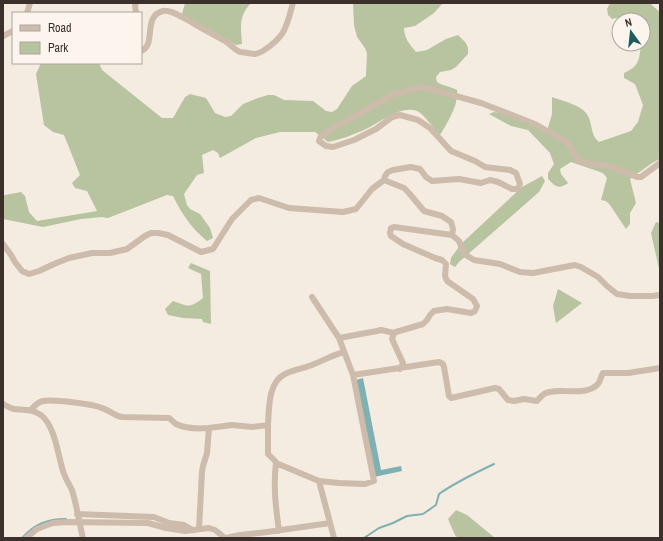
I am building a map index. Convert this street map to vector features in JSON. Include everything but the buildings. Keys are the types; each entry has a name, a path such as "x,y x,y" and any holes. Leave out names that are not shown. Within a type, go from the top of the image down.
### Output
{"street":[{"path":"142,50 144,50 149,42 151,21 156,14 163,11 171,12 183,18 224,41 240,52 255,54 266,49 282,34 290,17 293,3"},
{"path":"3,36 12,32"},
{"path":"3,244 22,271 29,274 69,258 92,253 110,253 127,249 151,233 168,235 201,252 213,249 232,219 251,200 259,198 289,208 343,212 356,209 372,189 384,180 388,172 410,167 420,169 426,177 432,181 459,179 481,183 490,180 512,189 518,189 520,184 516,173 510,170 485,167 451,151 430,128 418,120 400,115 392,117 376,130 354,140 332,147 326,146 319,141 321,136 389,97 403,91 423,87 481,103 535,124 566,142 579,161 612,167 637,177 641,177 660,163"},
{"path":"384,180 404,188 424,210 442,216 451,222 453,229 452,235"},
{"path":"339,338 381,330 394,333 423,324 434,311 447,309 471,313 475,311 478,306 472,299 447,281 445,276 446,264 442,260 403,244 391,236 391,228 394,227 452,235 459,241 464,254 474,260 500,264 520,272 533,273 575,266 581,267 598,277 617,294 630,296 660,295"},
{"path":"276,464 319,481 365,484 374,481 353,375 339,338 312,297"},
{"path":"394,333 392,339 403,364 400,369"},
{"path":"279,531 275,490 276,462 268,454 270,398 275,383 281,376 289,372 344,352"},
{"path":"353,375 441,362 444,368 449,396 451,398 494,388 499,389 508,400 514,401 524,399 537,401 544,394 551,392 584,391 591,389 598,384 603,373 628,373 660,368"},
{"path":"31,410 40,402 55,401 101,407 122,417 168,418 175,424 188,428 199,429 232,425 252,427 268,425"},
{"path":"3,404 15,409 31,410 44,417 50,428 64,476 70,485 83,538"},
{"path":"196,529 203,466 207,453 208,428"},
{"path":"319,481 334,538"},
{"path":"77,514 154,517 170,523 196,529"},
{"path":"26,538 37,529 48,524 58,523 140,523 185,531 207,528 217,531 225,538 330,523"}],"green space":[{"path":"185,3 251,3 244,13 241,22 242,44 236,45 182,14"},
{"path":"353,3 443,3 434,13 415,26 404,28 406,38 416,52 427,50 446,39 458,35 466,43 468,48 468,54 456,67 451,70 440,72 436,77 437,82 457,90 454,108 440,135 420,112 404,110 397,112 362,131 333,141 328,142 315,132 280,132 256,138 220,158 218,153 213,150 202,155 204,173 197,175 184,194 187,205 190,209 200,214 210,228 213,238 207,241 188,221 173,196 167,195 108,218 102,217 81,219 43,227 3,219 3,195 21,192 25,196 29,212 37,221 97,211 87,191 75,188 72,183 80,175 64,135 53,132 44,125 36,74 41,64 99,64 102,70 162,118 173,118 185,97 190,94 206,98 215,113 225,117 231,116 243,104 268,95 274,95 284,100 313,101 326,111 332,112 337,109 352,86 366,76 367,53 357,37 354,25"},
{"path":"610,3 650,3 660,12 660,159 630,179 636,203 630,213 630,224 626,229 610,205 606,201 601,200 607,178 603,173 571,162 560,169 561,174 568,183 559,187 555,185 548,179 548,173 554,164 550,153 528,130 511,126 489,114 494,112 505,114 547,131 552,114 552,97 582,109 590,119 594,136 599,142 631,131 638,122 643,105 635,84 624,78 624,73 636,65 640,52 651,52 651,12 611,12 611,18 608,15 607,9"},
{"path":"542,176 545,181 539,192 455,267 450,264 451,258 461,244 522,187"},
{"path":"656,222 660,223 660,273 651,233"},
{"path":"191,263 210,271 211,324 203,322 202,319 183,318 168,315 165,309 173,301 188,306 195,304 203,298 201,274 188,268"},
{"path":"558,289 582,303 556,323 553,306"},
{"path":"456,510 467,515 495,538 458,538 455,535 448,519"}],"water":[{"path":"363,378 381,470 401,466 402,471 374,477 356,380"}],"waterway":[{"path":"364,538 379,528 407,516 423,514 436,505 439,494 473,474 494,464"},
{"path":"22,538 42,523 66,519"},
{"path":"312,538 321,538"}]}
